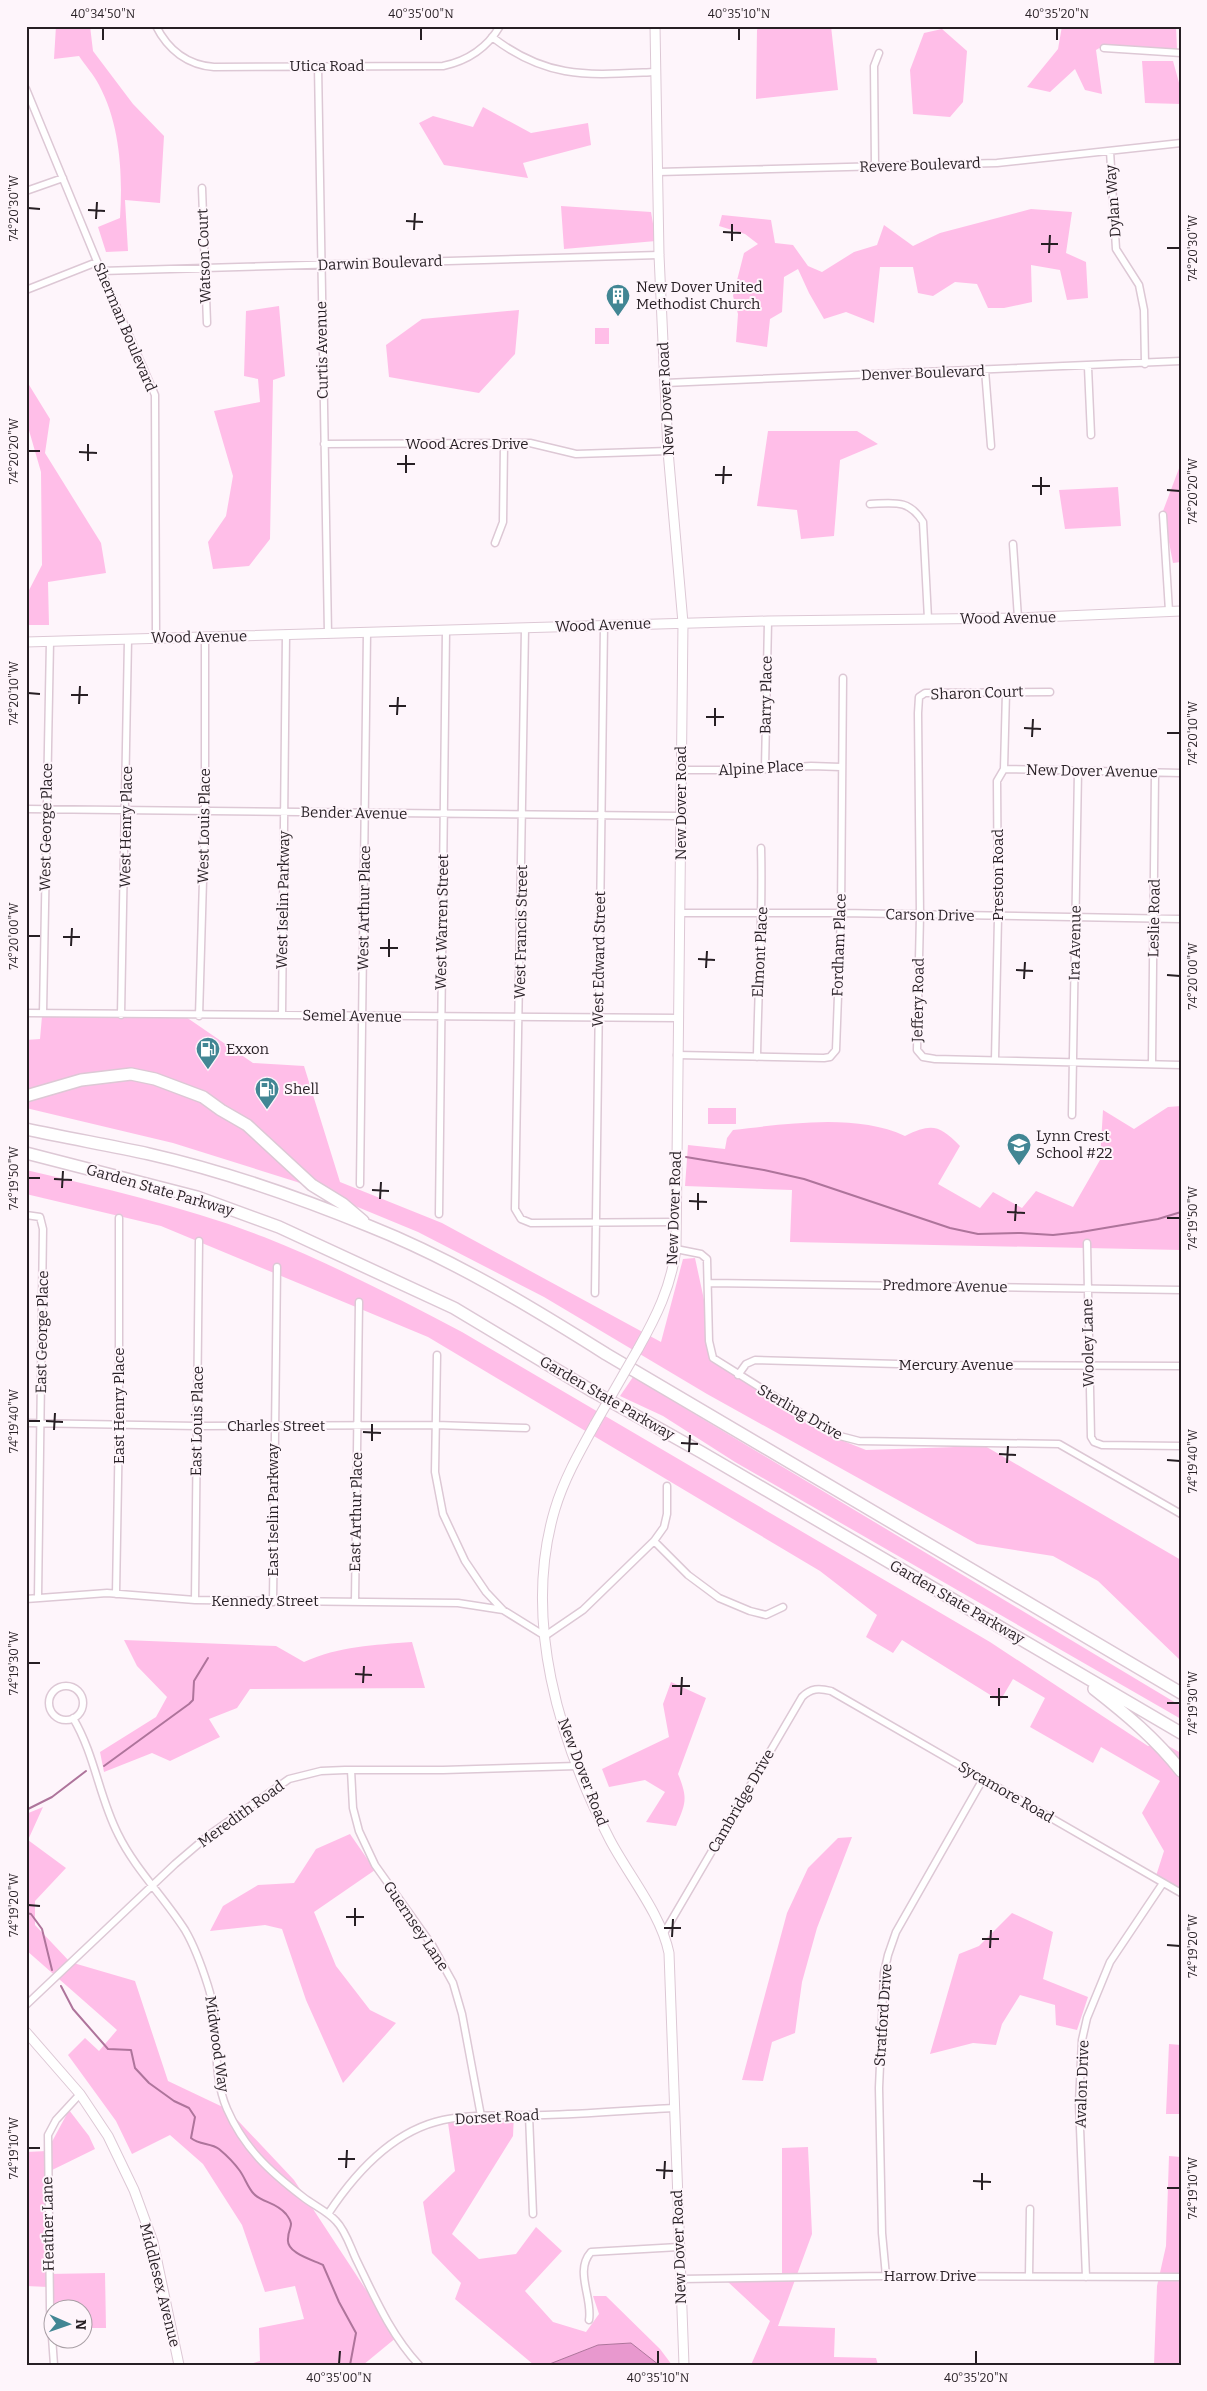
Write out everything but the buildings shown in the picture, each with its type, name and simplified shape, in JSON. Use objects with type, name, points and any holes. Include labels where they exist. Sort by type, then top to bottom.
[{"type":"highway","points":[[26,1096],[81,1080],[131,1074],[156,1078],[203,1098],[247,1125],[312,1185],[343,1204],[370,1226]]},
{"type":"highway","name":"Garden State Parkway","points":[[26,1129],[150,1154],[268,1188],[370,1226],[461,1270],[530,1307],[606,1354],[1181,1693]]},
{"type":"highway","name":"Garden State Parkway","points":[[26,1153],[197,1198],[238,1212],[279,1228],[454,1308],[592,1391],[701,1452],[1181,1733]]},
{"type":"highway","points":[[1059,1662],[1132,1719],[1168,1755],[1181,1771]]},
{"type":"street","name":"Utica Road","points":[[156,26],[161,36],[181,56],[202,66],[443,66],[467,58],[481,49],[500,26]]},
{"type":"street","name":"New Dover Road","points":[[655,26],[659,255],[668,451],[683,623],[676,1250],[671,1280],[665,1296],[565,1482],[551,1528],[543,1587],[545,1636],[551,1676],[577,1766],[609,1839],[664,1934],[669,1953],[684,2365]]},
{"type":"street","points":[[492,37],[520,56],[566,72],[589,75],[656,72]]},
{"type":"street","points":[[1104,48],[1181,54]]},
{"type":"street","points":[[876,166],[874,66],[879,52]]},
{"type":"street","name":"Curtis Avenue","points":[[318,66],[328,634]]},
{"type":"street","name":"Sherman Boulevard","points":[[26,89],[97,262],[155,395],[156,637]]},
{"type":"street","name":"Revere Boulevard","points":[[658,172],[997,163],[1181,143]]},
{"type":"street","name":"Dylan Way","points":[[1110,151],[1116,249],[1138,285],[1144,310],[1145,364]]},
{"type":"street","points":[[26,190],[63,178]]},
{"type":"street","name":"Watson Court","points":[[202,188],[207,323]]},
{"type":"street","name":"Darwin Boulevard","points":[[101,271],[659,255]]},
{"type":"street","points":[[26,290],[97,262]]},
{"type":"street","name":"Denver Boulevard","points":[[665,383],[1181,362]]},
{"type":"street","points":[[1088,367],[1091,435]]},
{"type":"street","points":[[985,370],[991,446]]},
{"type":"street","name":"Wood Acres Drive","points":[[324,444],[536,444],[576,454],[668,451]]},
{"type":"street","points":[[495,543],[503,522],[504,444]]},
{"type":"street","points":[[870,504],[909,506],[917,512],[924,522],[928,619]]},
{"type":"street","points":[[1163,515],[1169,611]]},
{"type":"street","points":[[1013,544],[1018,618]]},
{"type":"street","name":"Wood Avenue","points":[[26,642],[683,623],[1018,618],[1181,611]]},
{"type":"street","name":"Barry Place","points":[[765,769],[768,621]]},
{"type":"street","name":"West Edward Street","points":[[595,1293],[604,625]]},
{"type":"street","name":"West Francis Street","points":[[525,628],[520,1018],[515,1209],[521,1219],[535,1223],[596,1221]]},
{"type":"street","name":"West Warren Street","points":[[439,1214],[446,630]]},
{"type":"street","name":"West Arthur Place","points":[[360,1184],[367,632]]},
{"type":"street","name":"West Iselin Parkway","points":[[282,1015],[286,634]]},
{"type":"street","name":"West Louis Place","points":[[199,1016],[205,812],[205,637]]},
{"type":"street","name":"West Henry Place","points":[[121,1015],[127,810],[128,639]]},
{"type":"street","name":"West George Place","points":[[43,1013],[50,641]]},
{"type":"street","name":"Fordham Place","points":[[677,1055],[824,1058],[830,1057],[836,1050],[841,913],[843,678]]},
{"type":"street","name":"Preston Road","points":[[995,1060],[998,916],[997,781],[1004,769],[1006,692]]},
{"type":"street","name":"Sharon Court","points":[[918,713],[919,697],[925,693],[1050,692]]},
{"type":"street","name":"Jeffery Road","points":[[918,713],[920,915],[917,1050],[922,1057],[928,1059],[1181,1064]]},
{"type":"street","name":"Alpine Place","points":[[681,770],[765,769],[810,766],[841,767]]},
{"type":"street","name":"New Dover Avenue","points":[[1004,769],[1181,773]]},
{"type":"street","name":"Ira Avenue","points":[[1072,1114],[1078,771]]},
{"type":"street","name":"Leslie Road","points":[[1152,1063],[1155,773]]},
{"type":"street","name":"Bender Avenue","points":[[26,809],[522,816],[681,816]]},
{"type":"street","name":"Elmont Place","points":[[757,1057],[762,914],[761,848]]},
{"type":"street","name":"Carson Drive","points":[[680,912],[1076,916],[1181,919]]},
{"type":"street","name":"Semel Avenue","points":[[26,1013],[199,1016],[678,1018]]},
{"type":"street","name":"East George Place","points":[[26,1215],[40,1217],[43,1229],[38,1598]]},
{"type":"street","name":"East Henry Place","points":[[116,1594],[119,1424],[118,1218]]},
{"type":"street","points":[[596,1221],[676,1222]]},
{"type":"street","name":"East Louis Place","points":[[195,1600],[199,1241]]},
{"type":"street","name":"Wooley Lane","points":[[1087,1243],[1090,1432],[1094,1442],[1102,1445],[1181,1446]]},
{"type":"street","name":"Sterling Drive","points":[[676,1250],[702,1254],[707,1260],[711,1352],[719,1364],[836,1435],[849,1440],[1059,1444],[1181,1514]]},
{"type":"street","name":"East Iselin Parkway","points":[[273,1602],[277,1268]]},
{"type":"street","name":"Predmore Avenue","points":[[709,1283],[1087,1287],[1181,1290]]},
{"type":"street","name":"East Arthur Place","points":[[355,1601],[359,1302]]},
{"type":"street","points":[[437,1355],[435,1472],[442,1514],[477,1581],[503,1610],[545,1636],[583,1610],[654,1541],[664,1526],[667,1514],[667,1486]]},
{"type":"street","name":"Mercury Avenue","points":[[738,1375],[746,1364],[755,1360],[934,1366],[1089,1364],[1181,1366]]},
{"type":"street","name":"Charles Street","points":[[26,1423],[197,1426],[436,1425],[526,1428]]},
{"type":"street","points":[[654,1541],[688,1575],[719,1598],[750,1611],[766,1615],[783,1607]]},
{"type":"street","name":"Kennedy Street","points":[[26,1599],[116,1594],[195,1600],[458,1603],[503,1610]]},
{"type":"street","points":[[69,1686],[74,1688],[81,1696],[80,1711],[73,1718],[62,1719],[52,1713],[50,1696],[58,1688],[69,1686]]},
{"type":"street","name":"Cambridge Drive","points":[[664,1934],[802,1697],[808,1691],[817,1688],[832,1691]]},
{"type":"street","name":"Sycamore Road","points":[[832,1691],[1181,1893]]},
{"type":"street","name":"Midwood Way","points":[[73,1718],[91,1754],[107,1810],[118,1834],[132,1860],[185,1931],[202,1967],[215,2015],[221,2090],[239,2133],[252,2153],[270,2171],[337,2222],[379,2307],[403,2348],[419,2365]]},
{"type":"street","name":"Meredith Road","points":[[26,2005],[152,1885],[209,1835],[289,1779],[320,1771],[577,1766]]},
{"type":"street","name":"Guernsey Lane","points":[[351,1770],[353,1808],[359,1831],[375,1866],[432,1945],[453,1983],[462,2014],[481,2116]]},
{"type":"street","name":"Stratford Drive","points":[[886,2276],[882,2233],[879,2088],[884,1973],[896,1932],[983,1779]]},
{"type":"street","name":"Avalon Drive","points":[[1086,2276],[1079,2104],[1082,2040],[1087,2018],[1110,1962],[1163,1883]]},
{"type":"street","name":"Middlesex Avenue","points":[[26,2032],[80,2094],[108,2136],[134,2190],[153,2242],[179,2365]]},
{"type":"street","name":"Heather Lane","points":[[54,2365],[48,2217],[48,2135],[56,2120],[80,2094]]},
{"type":"street","name":"Dorset Road","points":[[328,2214],[358,2172],[397,2140],[441,2121],[481,2116],[674,2108]]},
{"type":"street","points":[[530,2115],[532,2214]]},
{"type":"street","points":[[1029,2276],[1030,2209]]},
{"type":"street","points":[[589,2320],[591,2309],[584,2282],[584,2269],[591,2252],[679,2248]]},
{"type":"street","name":"Harrow Drive","points":[[680,2279],[886,2276],[1181,2277]]},
{"type":"shaded area","points":[[56,26],[90,26],[93,51],[133,104],[164,136],[160,203],[125,200],[128,251],[106,252],[98,227],[120,218],[119,150],[112,116],[99,85],[79,56],[54,59]]},
{"type":"shaded area","points":[[759,26],[831,26],[838,90],[756,99],[757,30]]},
{"type":"shaded area","points":[[1062,26],[1176,26],[1177,50],[1103,46],[1096,50],[1102,94],[1085,90],[1075,69],[1050,92],[1027,87],[1058,49]]},
{"type":"shaded area","points":[[942,29],[967,51],[963,102],[950,117],[913,114],[910,70],[924,33]]},
{"type":"shaded area","points":[[1142,61],[1173,61],[1181,90],[1181,104],[1145,103]]},
{"type":"shaded area","points":[[483,107],[531,133],[588,123],[591,145],[523,163],[528,178],[444,165],[419,123],[433,116],[473,127]]},
{"type":"shaded area","points":[[561,206],[651,212],[656,241],[564,249]]},
{"type":"shaded area","points":[[1031,209],[1072,212],[1066,253],[1086,262],[1088,298],[1067,300],[1060,270],[1031,265],[1032,302],[1004,308],[988,308],[977,284],[955,282],[933,296],[918,293],[913,267],[880,267],[874,323],[846,312],[824,319],[798,269],[784,277],[782,312],[770,319],[767,347],[736,342],[738,314],[733,296],[744,253],[758,244],[745,234],[719,226],[722,215],[771,220],[775,243],[793,245],[808,266],[822,272],[854,252],[877,245],[884,225],[913,246],[940,233]]},
{"type":"shaded area","points":[[279,306],[285,376],[273,380],[270,539],[249,566],[213,569],[208,542],[226,516],[233,476],[214,411],[260,402],[258,379],[244,376],[246,311]]},
{"type":"shaded area","points":[[519,310],[515,354],[479,393],[389,377],[386,345],[422,319]]},
{"type":"shaded area","points":[[595,328],[609,328],[609,344],[595,344]]},
{"type":"shaded area","points":[[26,380],[50,419],[45,453],[101,543],[106,573],[48,582],[49,625],[26,625],[26,596],[42,565],[41,472],[26,420]]},
{"type":"shaded area","points":[[768,431],[857,431],[878,444],[840,460],[834,536],[801,539],[797,510],[757,506]]},
{"type":"shaded area","points":[[1181,463],[1181,562],[1173,563],[1163,511]]},
{"type":"shaded area","points":[[1118,487],[1121,526],[1065,529],[1059,490]]},
{"type":"shaded area","points":[[42,1016],[186,1017],[253,1063],[304,1066],[340,1182],[442,1223],[661,1342],[683,1259],[695,1258],[717,1360],[821,1432],[866,1450],[985,1446],[1181,1560],[1181,1661],[1098,1581],[1053,1556],[977,1544],[707,1394],[544,1297],[418,1232],[297,1182],[173,1143],[26,1108],[26,1040],[40,1039]]},
{"type":"shaded area","points":[[1181,1106],[1181,1250],[790,1242],[792,1190],[685,1186],[688,1145],[725,1149],[727,1138],[733,1130],[798,1123],[843,1122],[886,1129],[905,1136],[922,1129],[935,1128],[940,1130],[960,1146],[938,1184],[980,1208],[993,1192],[1022,1208],[1036,1191],[1073,1207],[1100,1160],[1103,1110],[1134,1129],[1168,1107]]},
{"type":"shaded area","points":[[708,1108],[736,1108],[736,1124],[708,1124]]},
{"type":"shaded area","points":[[26,1170],[146,1199],[235,1226],[314,1258],[389,1294],[462,1332],[990,1642],[1148,1746],[1163,1743],[1181,1753],[1181,1894],[1155,1879],[1164,1851],[1142,1813],[1160,1781],[1101,1747],[1093,1763],[1030,1727],[1045,1698],[1013,1679],[1000,1701],[902,1640],[893,1653],[866,1637],[877,1615],[820,1571],[428,1337],[161,1226],[26,1194]]},
{"type":"shaded area","points":[[633,1377],[1181,1706],[1181,1719],[735,1462],[663,1416],[620,1396]]},
{"type":"shaded area","points":[[124,1640],[276,1646],[304,1662],[344,1649],[412,1642],[425,1688],[250,1689],[237,1708],[209,1719],[220,1737],[170,1761],[152,1753],[104,1772],[100,1752],[156,1717],[167,1697],[137,1666]]},
{"type":"shaded area","points":[[671,1682],[706,1698],[678,1774],[683,1789],[684,1806],[676,1826],[646,1822],[665,1792],[645,1780],[609,1787],[602,1769],[669,1737],[663,1704]]},
{"type":"shaded area","points":[[43,1807],[28,1840],[66,1868],[35,1901],[35,1925],[70,1962],[135,1981],[168,2081],[227,2109],[294,2180],[397,2337],[363,2365],[246,2365],[260,2361],[259,2328],[304,2319],[295,2286],[265,2292],[242,2225],[203,2164],[170,2135],[132,2154],[116,2121],[68,2055],[85,2038],[99,2051],[117,2030],[26,1950],[26,1814]]},
{"type":"shaded area","points":[[350,1834],[375,1870],[314,1912],[336,1966],[370,2010],[396,2023],[343,2083],[306,2000],[282,1929],[265,1925],[210,1931],[223,1906],[258,1885],[294,1883],[316,1849]]},
{"type":"shaded area","points":[[852,1837],[817,1928],[802,1982],[795,2033],[772,2042],[763,2081],[742,2080],[787,1913],[808,1868],[838,1838]]},
{"type":"shaded area","points":[[1012,1913],[1053,1932],[1043,1979],[1088,1997],[1077,2030],[1056,2025],[1055,2005],[1020,1995],[1002,2024],[996,2045],[973,2043],[930,2054],[959,1954],[979,1946]]},
{"type":"shaded area","points":[[1169,2044],[1181,2045],[1181,2114],[1166,2114]]},
{"type":"shaded area","points":[[69,2110],[89,2136],[95,2149],[46,2173],[48,2274],[105,2273],[106,2328],[92,2328],[92,2298],[48,2298],[48,2287],[26,2286],[26,2152],[47,2151]]},
{"type":"shaded area","points":[[514,2113],[513,2136],[452,2234],[479,2259],[516,2254],[536,2227],[562,2251],[525,2291],[553,2322],[586,2332],[599,2314],[593,2296],[606,2296],[660,2349],[672,2365],[659,2365],[631,2343],[598,2345],[547,2365],[534,2365],[455,2299],[461,2283],[432,2253],[423,2202],[455,2171],[447,2116]]},
{"type":"shaded area","points":[[808,2147],[812,2234],[778,2326],[835,2328],[834,2357],[876,2358],[878,2365],[751,2365],[770,2321],[728,2282],[782,2278],[782,2148]]},
{"type":"shaded area","points":[[1169,2156],[1181,2157],[1181,2365],[1154,2365],[1157,2286],[1166,2246]]},
{"type":"shaded area","points":[[631,2343],[659,2365],[547,2365],[598,2345]]},
{"type":"waterway","points":[[686,1157],[764,1170],[804,1179],[950,1228],[978,1234],[1021,1233],[1053,1235],[1081,1232],[1158,1219],[1181,1212]]},
{"type":"waterway","points":[[104,1766],[193,1700],[194,1681],[208,1658]]},
{"type":"waterway","points":[[26,1810],[52,1797],[86,1771]]},
{"type":"waterway","points":[[26,1913],[31,1914],[42,1929],[52,1970]]},
{"type":"waterway","points":[[61,1986],[73,2009],[108,2049],[131,2050],[135,2068],[149,2083],[174,2101],[189,2108],[195,2117],[191,2138],[219,2149],[238,2168],[254,2194],[278,2207],[286,2214],[291,2222],[288,2235],[291,2248],[323,2265],[339,2302],[356,2333],[350,2365]]},
{"type":"place","name":"New Dover United Methodist Church","points":[[618,317]]},
{"type":"place","name":"Exxon","points":[[208,1070]]},
{"type":"place","name":"Shell","points":[[267,1110]]},
{"type":"place","name":"Lynn Crest School #22","points":[[1019,1166]]}]
